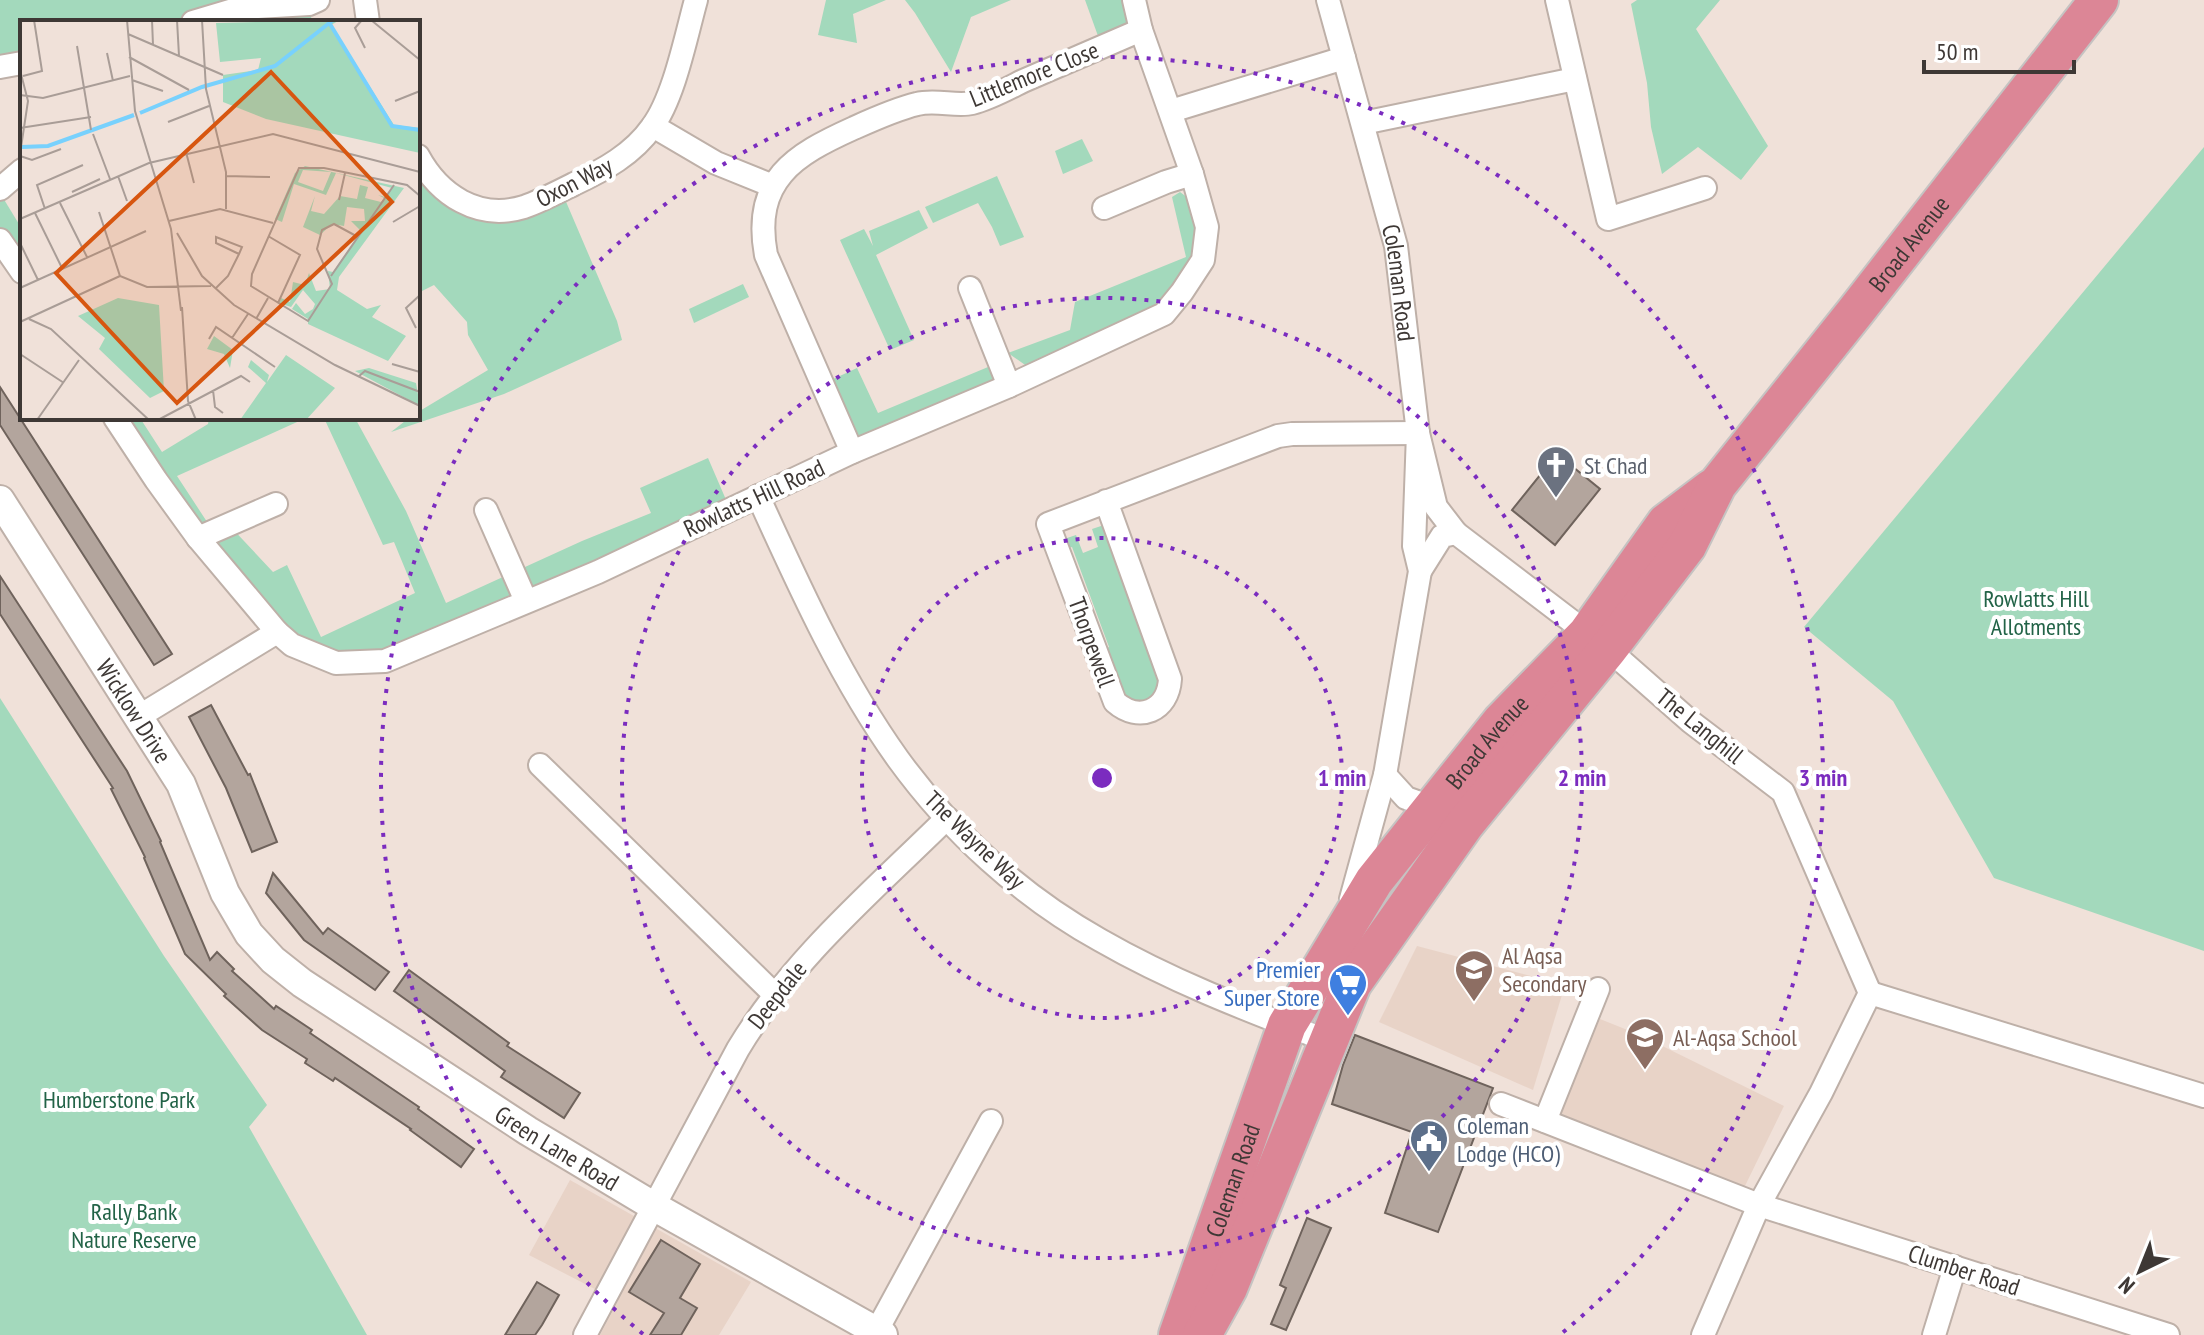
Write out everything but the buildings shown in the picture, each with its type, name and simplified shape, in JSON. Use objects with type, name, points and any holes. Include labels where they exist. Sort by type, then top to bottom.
[{"type":"highway","name":"Broad Avenue","points":[[1328,1041],[1352,984],[1501,722],[1597,641],[1666,523],[1717,485],[2099,0]]},
{"type":"highway","name":"Broad Avenue","points":[[1287,1025],[1374,881],[1449,816]]},
{"type":"highway","name":"Coleman Road","points":[[1178,1335],[1287,1025]]},
{"type":"highway","name":"Coleman Road","points":[[1202,1335],[1228,1288],[1328,1041]]},
{"type":"street","points":[[365,0],[368,20]]},
{"type":"street","name":"Oxon Way","points":[[420,159],[433,180],[452,196],[488,210],[516,209],[535,203],[600,171],[630,152],[653,126],[667,98],[696,0]]},
{"type":"street","name":"Rowlatts Hill Road","points":[[116,420],[198,538],[277,632],[292,645],[336,663],[385,661],[598,572],[852,452],[1009,386],[1164,314],[1203,260],[1207,227],[1171,111],[1141,30],[1134,0]]},
{"type":"street","name":"Coleman Road","points":[[1328,0],[1396,246],[1418,433],[1414,546],[1420,571]]},
{"type":"street","points":[[1557,0],[1608,219],[1705,188]]},
{"type":"street","points":[[200,20],[240,8],[313,9]]},
{"type":"street","name":"Littlemore Close","points":[[773,186],[806,152],[877,118],[917,104],[939,101],[970,104],[1141,30]]},
{"type":"street","points":[[1171,111],[1344,58]]},
{"type":"street","points":[[0,67],[20,63]]},
{"type":"street","points":[[1363,123],[1575,79]]},
{"type":"street","points":[[653,126],[716,163],[773,186],[764,213],[764,241],[771,268],[852,452]]},
{"type":"street","points":[[0,189],[20,172]]},
{"type":"street","points":[[1104,208],[1192,174]]},
{"type":"street","points":[[0,240],[20,269]]},
{"type":"street","points":[[970,288],[1009,386]]},
{"type":"street","name":"Thorpewell","points":[[1106,501],[1170,679],[1166,696],[1154,709],[1145,712],[1128,711],[1115,702],[1048,524],[1106,501],[1278,436],[1418,433]]},
{"type":"street","name":"The Langhill","points":[[1418,433],[1436,507],[1456,533],[1597,641],[1691,722],[1783,792],[1870,993]]},
{"type":"street","name":"The Wayne Way","points":[[758,496],[820,627],[856,693],[898,758],[947,818],[1005,874],[1098,939],[1181,982],[1328,1041]]},
{"type":"street","name":"Wicklow Drive","points":[[0,500],[181,784],[225,893],[249,934]]},
{"type":"street","points":[[198,538],[276,504]]},
{"type":"street","points":[[486,510],[526,601]]},
{"type":"street","name":"Coleman Road","points":[[1341,934],[1385,775],[1420,571],[1442,536],[1456,533]]},
{"type":"street","points":[[138,717],[277,632]]},
{"type":"street","points":[[540,765],[774,994]]},
{"type":"street","points":[[1385,775],[1406,798],[1449,816]]},
{"type":"street","name":"Deepdale","points":[[585,1335],[738,1049],[774,994],[947,818]]},
{"type":"street","name":"Green Lane Road","points":[[249,934],[273,960],[302,983],[528,1131],[655,1207],[879,1333]]},
{"type":"street","points":[[1545,1121],[1598,989]]},
{"type":"street","points":[[1703,1335],[1759,1205],[1821,1093],[1870,993],[2204,1096]]},
{"type":"street","points":[[1501,1104],[1759,1205]]},
{"type":"street","points":[[879,1333],[991,1121]]},
{"type":"street","name":"Clumber Road","points":[[1759,1205],[2156,1333]]},
{"type":"street","points":[[1934,1335],[1955,1267]]},
{"type":"shaded area","name":"Al Aqsa Secondary","points":[[1417,946],[1565,985],[1533,1090],[1379,1022]]},
{"type":"shaded area","name":"Al-Aqsa School","points":[[1600,1019],[1640,1035],[1784,1106],[1743,1190],[1559,1113]]},
{"type":"shaded area","points":[[570,1180],[751,1282],[719,1335],[600,1335],[618,1301],[529,1255]]},
{"type":"green space","points":[[0,0],[318,0],[309,5],[312,20],[20,20],[20,76],[15,66],[0,67]]},
{"type":"green space","points":[[826,0],[886,0],[853,14],[857,43],[818,35]]},
{"type":"green space","points":[[905,0],[1011,0],[971,17],[951,72]]},
{"type":"green space","points":[[1085,0],[1133,0],[1141,27],[1102,47]]},
{"type":"green space","points":[[1637,0],[1720,0],[1696,29],[1768,146],[1741,180],[1698,147],[1662,174],[1631,4]]},
{"type":"green space","points":[[1082,139],[1093,161],[1063,174],[1055,151]]},
{"type":"green space","name":"Rowlatts Hill Allotments","points":[[2204,147],[2204,951],[1994,878],[1893,701],[1804,627]]},
{"type":"green space","points":[[420,164],[474,207],[561,190],[617,321],[622,340],[504,394],[391,432],[406,420],[420,420],[420,411],[488,370],[468,335],[467,322],[434,285],[420,292]]},
{"type":"green space","points":[[997,176],[1024,237],[1000,246],[978,203],[933,223],[925,207]]},
{"type":"green space","points":[[1180,192],[1188,198],[1197,230],[1192,259],[1156,309],[1028,367],[1008,353],[1070,330],[1075,302],[1186,257],[1172,197]]},
{"type":"green space","points":[[0,193],[20,226],[20,269],[0,240]]},
{"type":"green space","points":[[919,210],[928,228],[876,255],[914,340],[890,350],[840,240],[864,229],[873,246],[869,231]]},
{"type":"green space","points":[[743,284],[749,297],[694,323],[689,309]]},
{"type":"green space","points":[[1000,362],[1009,386],[852,452],[829,381],[857,368],[878,413]]},
{"type":"green space","points":[[117,420],[141,420],[162,452],[208,424],[209,420],[302,420],[177,476],[213,531],[228,524],[273,572],[287,565],[321,637],[415,593],[394,542],[383,545],[325,420],[356,420],[406,511],[446,603],[651,513],[640,488],[708,458],[730,509],[385,661],[292,645]]},
{"type":"green space","points":[[1104,525],[1163,681],[1161,688],[1146,704],[1125,702],[1102,651],[1109,647],[1072,547],[1065,549],[1061,540],[1076,535],[1083,553],[1098,547],[1092,529]]},
{"type":"green space","name":"Humberstone Park","points":[[0,698],[164,956],[267,1105],[249,1127],[367,1335],[0,1335]]},
{"type":"place","name":"St Chad","points":[[1556,499]]},
{"type":"place","name":"Al Aqsa Secondary","points":[[1474,1003]]},
{"type":"place","name":"Premier Super Store","points":[[1348,1017]]},
{"type":"place","name":"Al-Aqsa School","points":[[1645,1071]]},
{"type":"place","name":"Coleman Lodge (HCO)","points":[[1429,1173]]},
{"type":"park label","name":"Rally Bank Nature Reserve","points":[[134,1225]]}]
